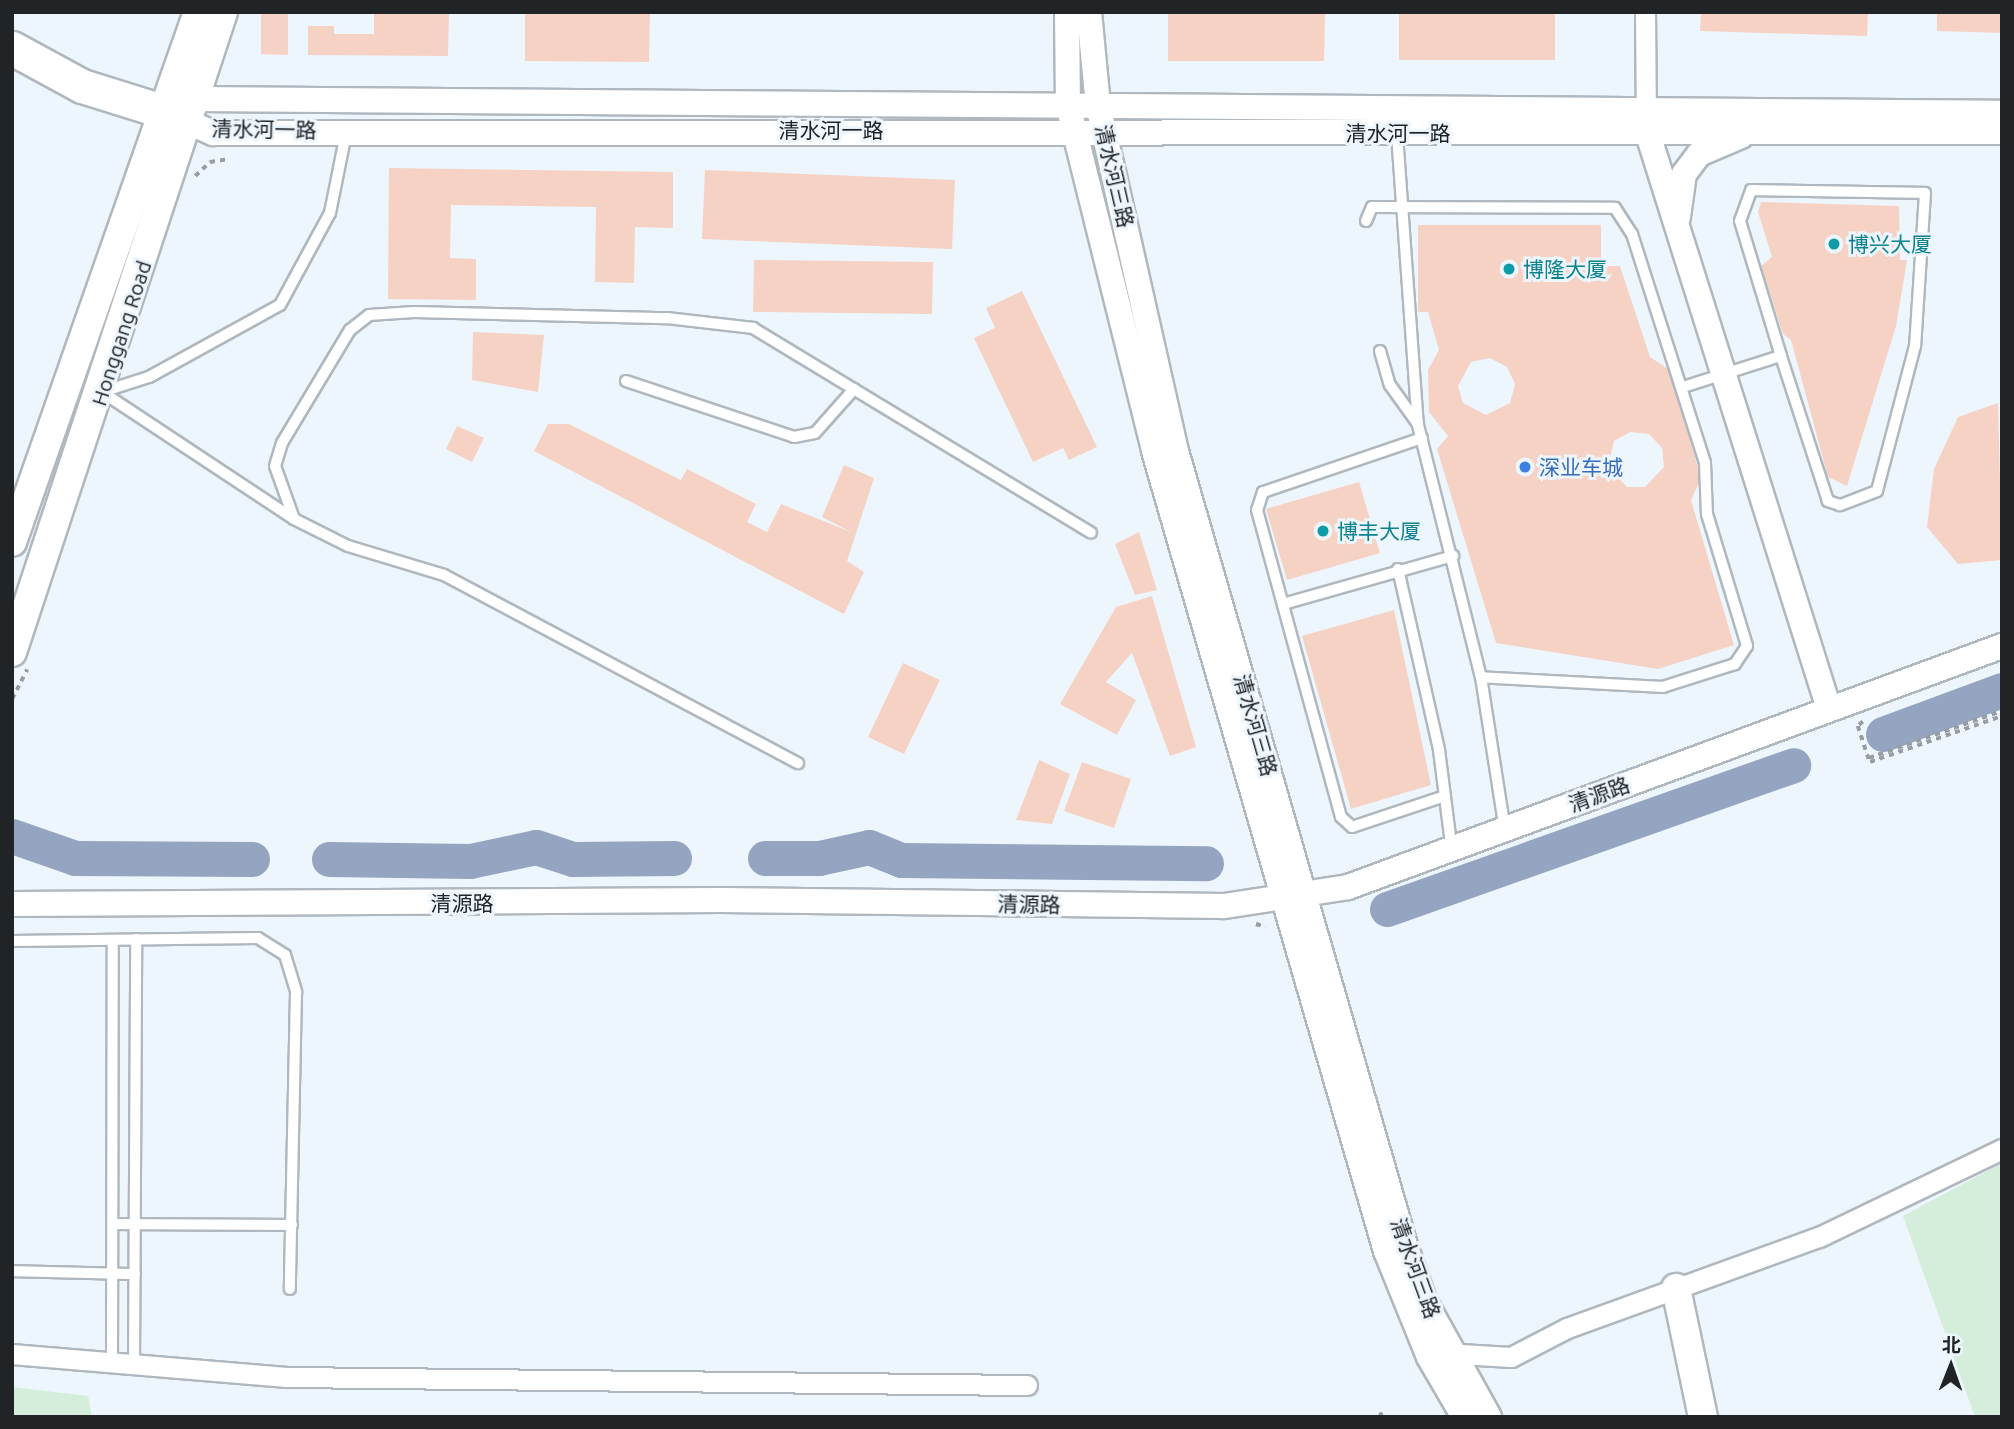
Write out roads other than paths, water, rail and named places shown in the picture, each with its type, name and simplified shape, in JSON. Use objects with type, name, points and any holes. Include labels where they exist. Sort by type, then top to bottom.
[{"type":"highway","points":[[12,48],[82,86],[182,111]]},
{"type":"main road","name":"Honggang Road","points":[[12,652],[102,392],[182,111],[198,12]]},
{"type":"main road","name":"Honggang Road","points":[[12,541],[223,12]]},
{"type":"main road","points":[[1676,1288],[1703,1417]]},
{"type":"street","name":"清水河三路","points":[[1067,12],[1068,105],[1154,451],[1291,890]]},
{"type":"street","name":"清水河三路","points":[[1089,12],[1098,105],[1176,451],[1386,1251],[1439,1354],[1489,1417]]},
{"type":"street","points":[[1645,12],[1647,131],[1827,704]]},
{"type":"street","name":"清水河一路","points":[[182,111],[1098,105],[1645,106],[2002,113]]},
{"type":"street","name":"清水河一路","points":[[182,111],[213,133],[347,130],[2002,132]]},
{"type":"street","points":[[1679,232],[1684,174],[1699,154],[1761,130]]},
{"type":"street","name":"清源路","points":[[12,892],[1224,894],[1348,887],[2002,635]]},
{"type":"street","name":"清源路","points":[[12,904],[721,900],[1224,906],[1345,874],[1827,704],[2002,646]]},
{"type":"street","points":[[1439,1354],[1511,1357],[1567,1328],[1819,1237],[2002,1149]]},
{"type":"street","points":[[12,1354],[134,1368],[286,1377],[1027,1385]]},
{"type":"street","name":"清水河三路","points":[[1439,1354],[1443,1384],[1464,1417]]},
{"type":"street","points":[[1443,1384],[1457,1417]]},
{"type":"lane","points":[[102,392],[149,377],[280,305],[330,214],[347,130]]},
{"type":"lane","points":[[1397,133],[1399,207],[1418,425],[1453,556],[1481,677],[1503,818]]},
{"type":"lane","points":[[1751,190],[1925,193],[1915,346],[1877,491],[1840,505],[1828,501],[1781,356],[1740,221],[1751,190]]},
{"type":"lane","points":[[1366,221],[1372,207],[1615,208],[1632,234],[1683,387],[1705,463],[1707,514],[1747,646],[1735,664],[1663,687],[1481,677]]},
{"type":"lane","points":[[294,519],[275,466],[282,443],[350,330],[369,315],[667,318],[753,328],[1091,533]]},
{"type":"lane","points":[[1380,351],[1390,385],[1418,425]]},
{"type":"lane","points":[[1683,387],[1781,356]]},
{"type":"lane","points":[[626,381],[794,437],[815,433],[854,389]]},
{"type":"lane","points":[[102,392],[294,519],[348,546],[444,575],[798,763]]},
{"type":"lane","points":[[1422,438],[1263,492],[1257,510],[1341,817],[1352,827],[1445,796]]},
{"type":"lane","points":[[1283,604],[1398,569],[1453,556]]},
{"type":"lane","points":[[1398,569],[1445,796],[1450,836]]},
{"type":"lane","points":[[12,941],[258,938],[285,955],[296,992],[290,1289]]},
{"type":"lane","points":[[134,1368],[136,939]]},
{"type":"lane","points":[[112,1366],[113,940]]},
{"type":"lane","points":[[113,1224],[292,1225]]},
{"type":"lane","points":[[12,1271],[135,1273]]},
{"type":"waterway","points":[[1883,734],[2002,690]]},
{"type":"waterway","points":[[1387,909],[1793,765]]},
{"type":"waterway","points":[[12,836],[75,858],[252,859]]},
{"type":"waterway","points":[[329,859],[470,861],[536,847],[573,859],[674,858]]},
{"type":"waterway","points":[[765,858],[819,858],[869,847],[901,860],[1206,863]]},
{"type":"place","name":"博兴大厦","points":[[1834,244]]},
{"type":"place","name":"博隆大厦","points":[[1509,269]]},
{"type":"place","name":"深业车城","points":[[1525,467]]},
{"type":"place","name":"博丰大厦","points":[[1323,531]]}]
